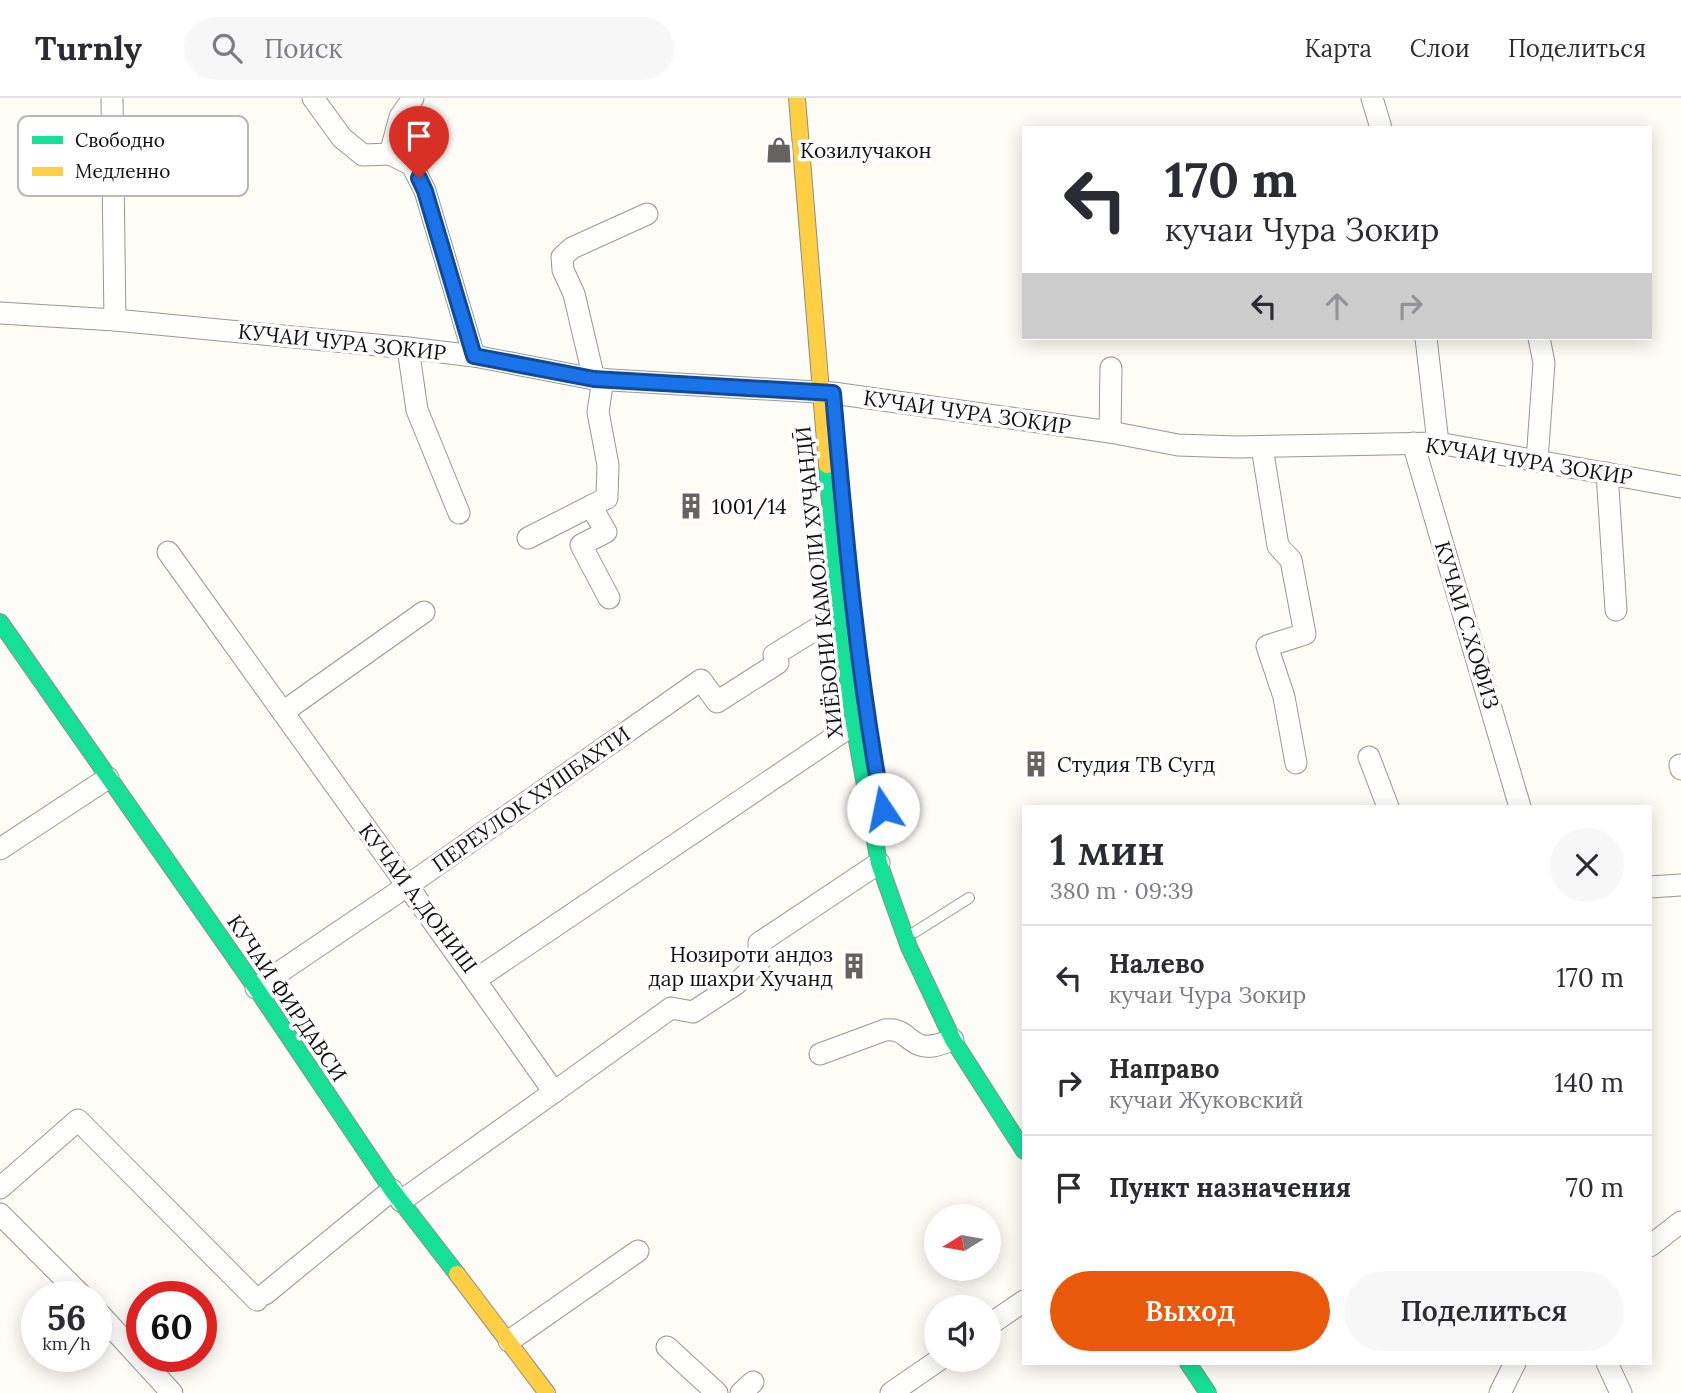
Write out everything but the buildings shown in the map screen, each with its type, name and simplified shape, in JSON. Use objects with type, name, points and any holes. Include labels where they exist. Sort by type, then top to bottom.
[{"type":"main road","name":"ХИЁБОНИ КАМОЛИ ХУҶАНДӢ","points":[[797,98],[851,608],[865,716],[891,855],[915,932],[967,1035],[1022,1120]]},
{"type":"main road","name":"ХИЁБОНИ КАМОЛИ ХУҶАНДӢ","points":[[809,98],[839,615],[854,724],[879,863],[909,947],[953,1040],[1022,1148]]},
{"type":"main road","name":"КУЧАИ ФИРДАВСИ","points":[[0,622],[256,988],[396,1195],[547,1393]]},
{"type":"main road","points":[[1189,1365],[1209,1393]]},
{"type":"street","points":[[313,98],[342,138],[363,155],[390,154],[412,165],[425,191],[474,356]]},
{"type":"street","points":[[390,154],[400,117],[413,98]]},
{"type":"street","points":[[1378,99],[1381,126]]},
{"type":"street","points":[[113,196],[115,320]]},
{"type":"street","points":[[528,538],[607,498],[608,465],[598,412],[598,379],[574,294],[563,270],[562,257],[572,248],[647,214]]},
{"type":"street","name":"КУЧАИ ЧУРА ЗОКИР","points":[[0,313],[115,320],[408,348],[474,356],[598,379],[827,393],[1110,432],[1178,445],[1262,447],[1438,443],[1681,487]]},
{"type":"street","points":[[1426,340],[1438,443]]},
{"type":"street","points":[[1537,461],[1544,363],[1539,340]]},
{"type":"street","points":[[408,348],[417,410],[459,513]]},
{"type":"street","points":[[1110,432],[1111,368]]},
{"type":"street","name":"КУЧАИ С.ХОФИЗ","points":[[1413,443],[1519,805]]},
{"type":"street","points":[[1262,447],[1278,546],[1291,560],[1305,634],[1266,646],[1284,697],[1296,763]]},
{"type":"street","points":[[1606,473],[1616,610]]},
{"type":"street","points":[[591,506],[606,532],[582,545],[609,598]]},
{"type":"street","name":"КУЧАИ А.ДОНИШ","points":[[168,552],[475,980],[854,724]]},
{"type":"street","points":[[283,712],[424,612]]},
{"type":"street","name":"ПЕРЕУЛОК ХУШБАХТИ","points":[[256,988],[701,680],[717,702],[778,663],[774,655],[839,615]]},
{"type":"street","points":[[1369,757],[1387,805]]},
{"type":"street","points":[[0,849],[108,778]]},
{"type":"street","points":[[0,1188],[79,1120],[261,1297],[396,1195],[554,1092],[671,1008],[693,1012],[736,984],[759,962],[759,943],[879,863]]},
{"type":"street","points":[[1652,887],[1681,885]]},
{"type":"street","points":[[475,980],[554,1092]]},
{"type":"street","points":[[820,1054],[885,1030],[896,1029],[921,1046],[935,1046],[953,1040]]},
{"type":"street","points":[[0,1214],[67,1281]]},
{"type":"street","points":[[1652,1244],[1681,1222]]},
{"type":"street","points":[[509,1341],[638,1251]]},
{"type":"street","points":[[1001,1317],[1022,1302]]},
{"type":"street","points":[[112,1330],[160,1389]]},
{"type":"street","points":[[667,1347],[717,1393]]},
{"type":"street","points":[[1500,1393],[1514,1365]]},
{"type":"street","points":[[1608,1365],[1622,1393]]},
{"type":"street","points":[[891,1393],[924,1370]]},
{"type":"lane","points":[[915,932],[969,898]]},
{"type":"traffic: fast","points":[[827,465],[839,615],[854,724],[879,863],[909,947],[953,1040],[1022,1148]]},
{"type":"traffic: fast","points":[[0,622],[256,988],[392,1190],[457,1274]]},
{"type":"traffic: fast","points":[[1189,1365],[1208,1393]]},
{"type":"traffic: slow","points":[[797,98],[827,465]]},
{"type":"traffic: slow","points":[[457,1274],[547,1393]]},
{"type":"place","name":"Козилучакон","points":[[779,150]]},
{"type":"place","name":"1001/14","points":[[691,506]]},
{"type":"place","name":"Студия ТВ Сугд","points":[[1036,764]]},
{"type":"place","name":"Нозироти андоз дар шахри Хучанд","points":[[854,966]]},
{"type":"route","points":[[419,178],[474,356],[594,379],[833,393],[851,608],[865,716],[883,809]]}]
